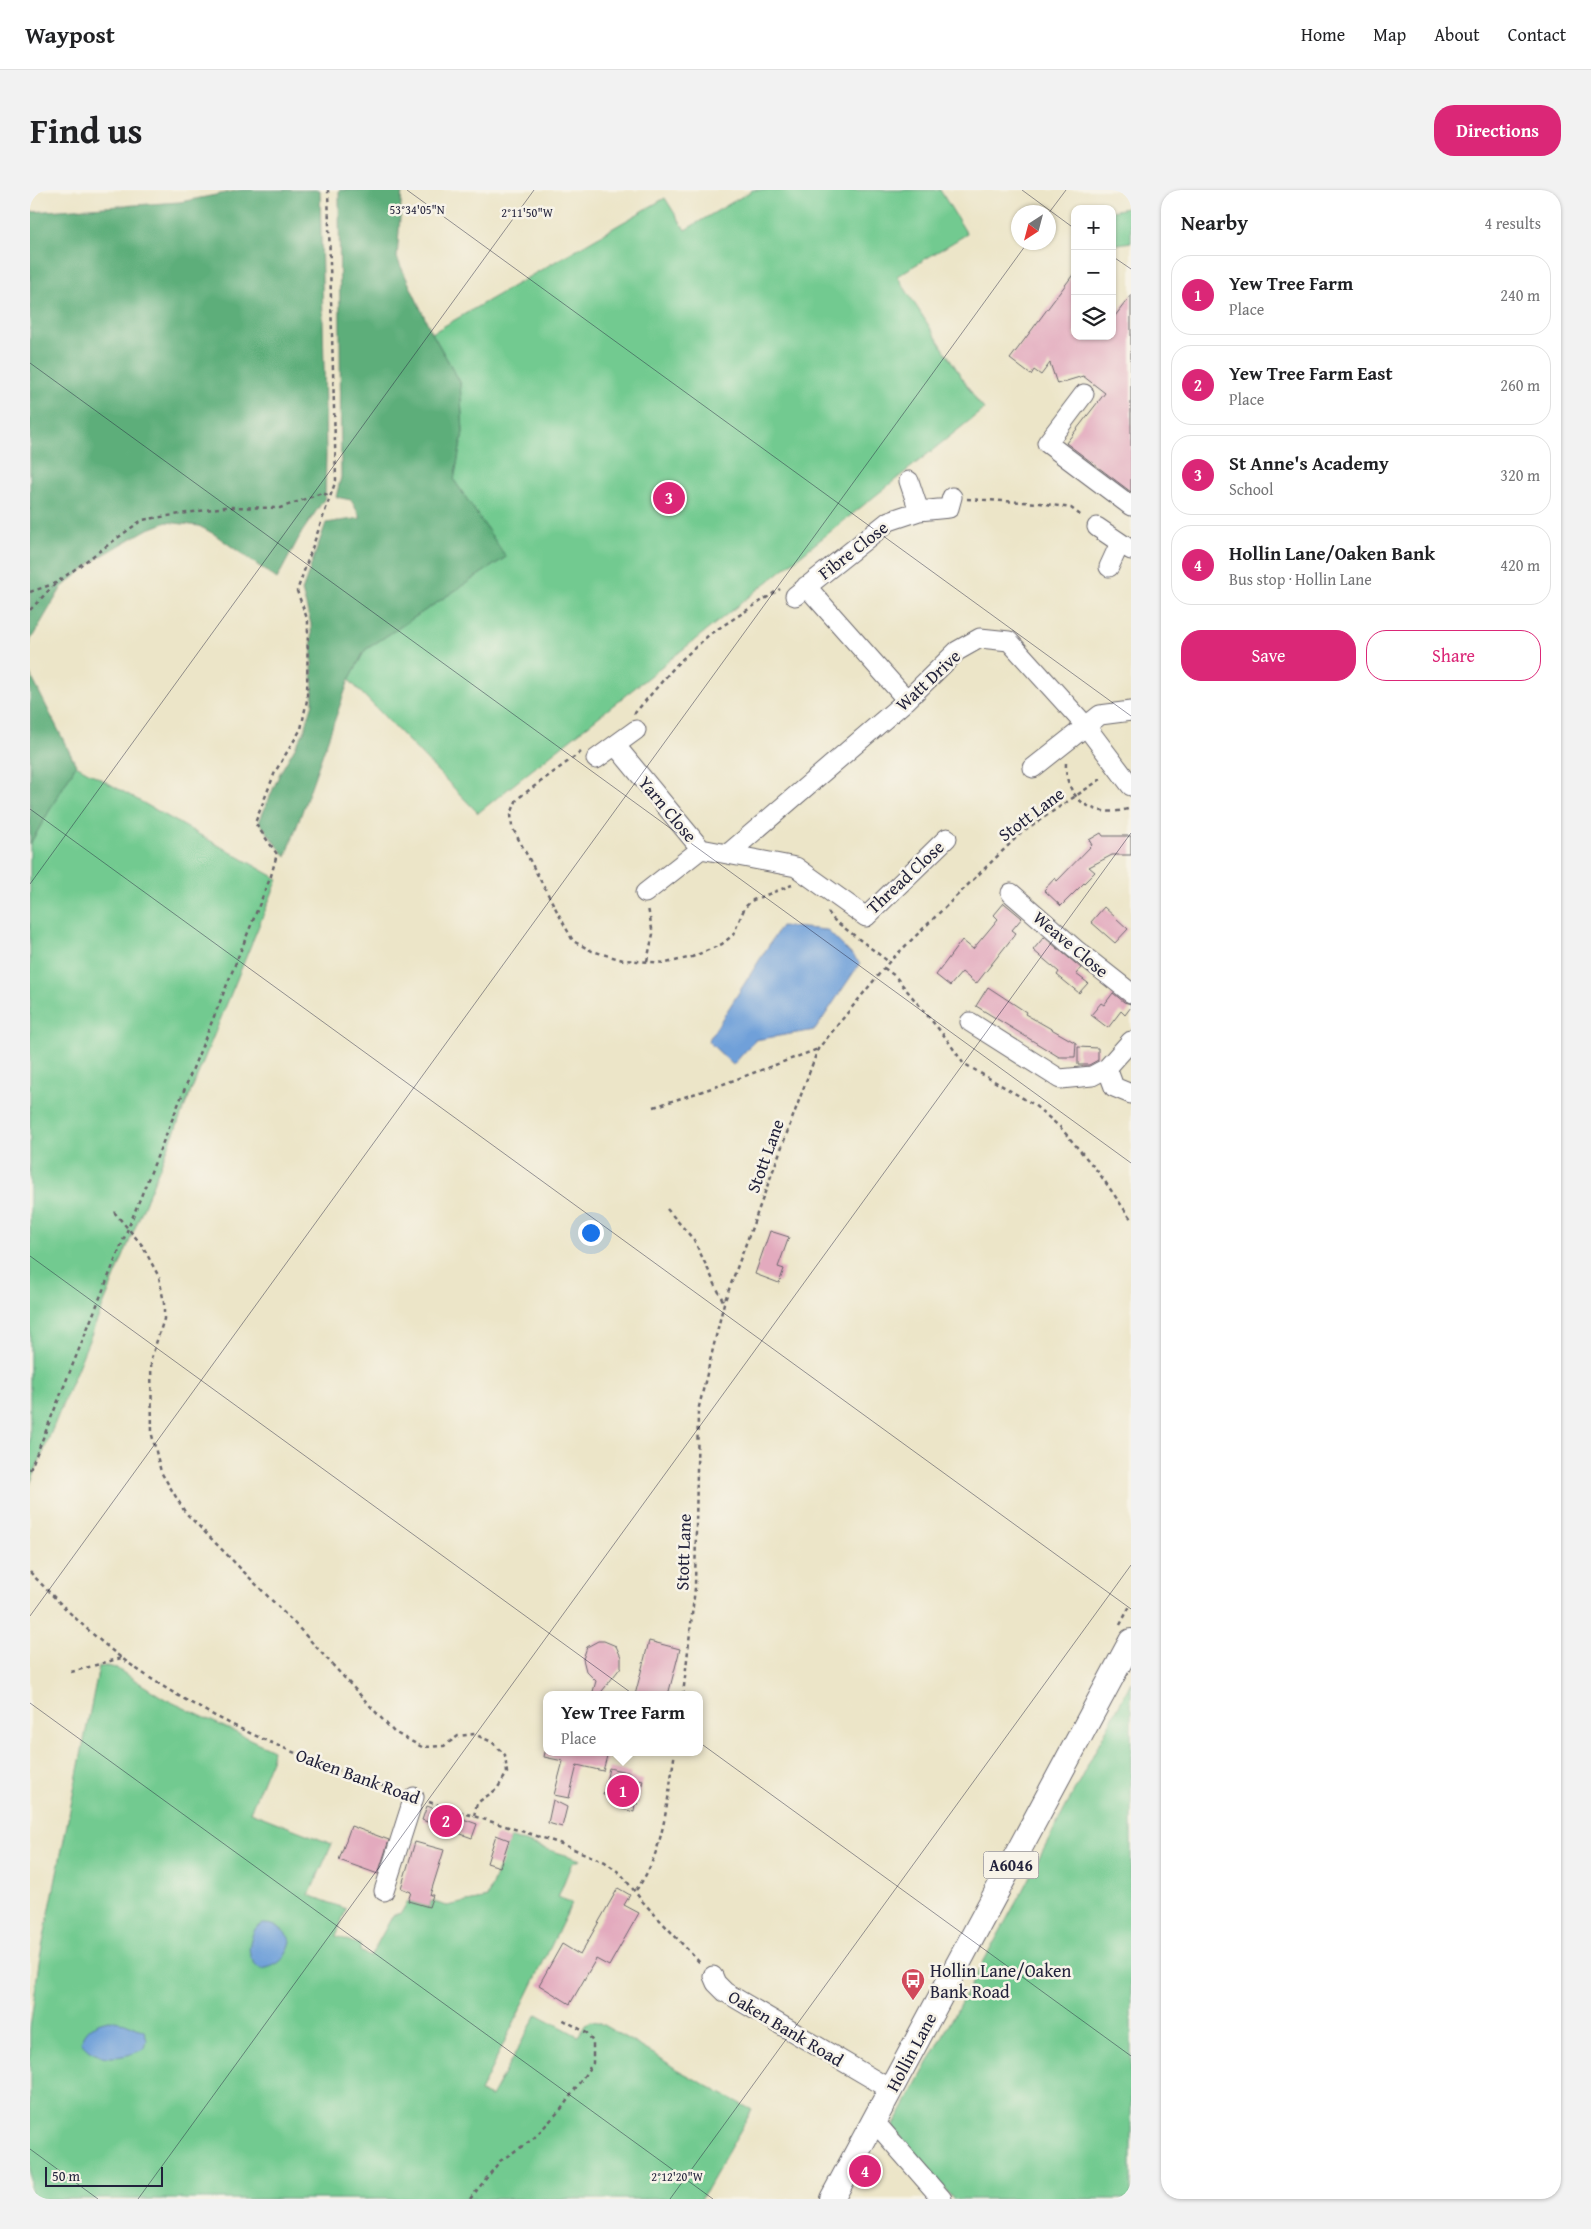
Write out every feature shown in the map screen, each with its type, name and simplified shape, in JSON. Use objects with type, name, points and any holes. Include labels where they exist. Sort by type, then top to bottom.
[{"type":"main road","name":"Hollin Lane","points":[[832,2199],[1131,1641]]},
{"type":"street","points":[[1084,394],[1047,443],[1131,506]]},
{"type":"street","points":[[909,481],[919,511]]},
{"type":"street","name":"Fibre Close","points":[[907,700],[801,591],[889,520],[919,511],[950,508],[952,497]]},
{"type":"street","points":[[1097,527],[1126,547],[1109,567]]},
{"type":"street","name":"Watt Drive","points":[[729,853],[907,700],[957,651],[980,638],[1008,641],[1052,686],[1085,725],[1131,786]]},
{"type":"street","points":[[1033,768],[1100,715],[1131,711]]},
{"type":"street","points":[[596,759],[636,730]]},
{"type":"street","name":"Yarn Close","points":[[616,746],[701,849],[729,853]]},
{"type":"street","name":"Thread Close","points":[[729,853],[796,866],[866,917],[947,838]]},
{"type":"street","points":[[645,893],[701,849]]},
{"type":"street","name":"Weave Close","points":[[1011,893],[1075,949],[1131,993]]},
{"type":"street","points":[[970,1022],[1001,1052],[1060,1079],[1092,1076],[1107,1068],[1131,1041]]},
{"type":"street","points":[[1107,1068],[1114,1087],[1131,1094]]},
{"type":"street","points":[[384,1890],[414,1797]]},
{"type":"street","name":"Oaken Bank Road","points":[[713,1976],[724,1992],[890,2089]]},
{"type":"street","points":[[874,2121],[942,2199]]},
{"type":"path","points":[[30,1470],[271,876],[277,854],[255,823],[275,772],[301,730],[307,700],[308,621],[296,591],[336,480],[328,190]]},
{"type":"path","points":[[30,610],[56,583],[142,520],[226,507],[280,508],[322,493],[330,496]]},
{"type":"path","points":[[952,497],[1040,503],[1071,508],[1097,527]]},
{"type":"path","points":[[30,592],[56,583]]},
{"type":"path","points":[[636,730],[633,715],[678,663],[710,634],[779,589],[801,591]]},
{"type":"path","points":[[1067,760],[1067,776],[1076,796],[1094,810],[1106,813],[1119,812],[1131,808]]},
{"type":"path","name":"Stott Lane","points":[[682,1691],[695,1588],[698,1411],[724,1303],[818,1049],[884,968],[1022,832],[1118,768]]},
{"type":"path","points":[[645,893],[653,934],[647,960]]},
{"type":"path","points":[[884,968],[895,976],[946,1038],[963,1063],[1033,1104],[1060,1127],[1099,1173],[1131,1219]]},
{"type":"path","points":[[654,1107],[718,1086],[818,1049]]},
{"type":"path","points":[[667,1210],[694,1240],[724,1303]]},
{"type":"path","points":[[114,1212],[142,1246],[159,1277],[164,1303],[164,1320],[152,1359],[152,1435],[161,1472],[185,1512],[298,1627],[394,1732],[422,1747],[444,1746],[458,1736],[474,1734],[492,1742],[505,1755],[506,1773],[497,1789],[477,1803],[474,1816]]},
{"type":"path","name":"Oaken Bank Road","points":[[30,1572],[72,1614],[121,1658],[178,1696],[248,1732],[329,1768],[583,1852],[610,1866],[636,1890],[643,1902],[713,1976]]},
{"type":"path","points":[[71,1672],[121,1658]]},
{"type":"path","points":[[636,1890],[647,1876],[659,1842],[674,1756]]},
{"type":"path","points":[[470,2199],[500,2160],[533,2139],[562,2108],[593,2063],[593,2042],[587,2033],[560,2018]]},
{"type":"green space","points":[[241,190],[320,190],[326,454],[325,498],[302,532],[277,579],[214,534],[199,526],[167,522],[146,530],[98,558],[62,587],[30,641],[30,212],[180,202]]},
{"type":"green space","points":[[339,190],[402,190],[397,258],[432,333],[460,382],[463,432],[454,480],[506,557],[365,650],[349,680],[286,857],[259,822],[280,773],[304,732],[313,703],[311,624],[302,591],[326,523],[361,518],[351,500],[336,497],[341,477]]},
{"type":"green space","points":[[753,190],[940,190],[967,234],[897,276],[984,409],[478,813],[349,680],[365,650],[506,557],[454,480],[463,432],[460,382],[432,333],[665,198],[685,230]]},
{"type":"green space","points":[[1131,207],[1131,242],[1116,244],[1116,210]]},
{"type":"green space","points":[[30,674],[76,765],[30,844]]},
{"type":"green space","points":[[76,765],[278,879],[30,1484],[30,844]]},
{"type":"green space","points":[[99,1667],[116,1668],[165,1699],[273,1750],[271,1761],[250,1812],[332,1844],[309,1895],[346,1909],[336,1936],[360,1945],[360,1951],[370,1957],[393,1915],[401,1913],[408,1901],[429,1907],[431,1901],[447,1906],[487,1898],[509,1840],[512,1838],[581,1860],[571,1865],[558,1897],[572,1903],[480,2092],[491,2097],[537,2014],[578,2036],[586,2024],[591,2021],[598,2022],[659,2057],[676,2069],[752,2110],[701,2199],[30,2199],[30,2029],[39,1962]]},
{"type":"green space","points":[[1131,1682],[1131,2199],[953,2199],[893,2127],[1020,1895]]},
{"type":"water","points":[[781,926],[827,930],[860,963],[815,1030],[755,1040],[733,1065],[708,1041]]},
{"type":"water","points":[[263,1924],[280,1928],[291,1941],[287,1953],[281,1961],[273,1966],[261,1969],[252,1960],[249,1950],[255,1929]]},
{"type":"water","points":[[109,2020],[125,2023],[144,2031],[147,2040],[145,2048],[129,2055],[111,2057],[102,2056],[87,2049],[81,2042],[88,2030],[99,2023]]},
{"type":"building","points":[[1071,277],[1071,340],[1116,340],[1116,315],[1131,295],[1131,492],[1066,443],[1105,393],[1083,376],[1057,384],[1050,363],[1041,375],[1034,370],[1031,375],[1010,359]]},
{"type":"building","points":[[1101,833],[1103,836],[1131,836],[1131,855],[1112,855],[1089,867],[1095,872],[1061,906],[1044,890],[1055,878],[1057,881],[1092,845],[1089,840]]},
{"type":"building","points":[[1004,903],[1022,918],[1012,930],[1016,933],[976,984],[962,972],[950,986],[936,975],[962,940],[973,949],[998,919],[994,915]]},
{"type":"building","points":[[1104,907],[1128,929],[1115,943],[1091,922]]},
{"type":"building","points":[[1044,937],[1081,968],[1076,974],[1088,983],[1079,993],[1057,975],[1059,972],[1033,950]]},
{"type":"building","points":[[988,987],[1026,1012],[1025,1014],[1076,1043],[1075,1057],[1059,1057],[976,1006]]},
{"type":"building","points":[[1113,993],[1124,1002],[1131,1004],[1131,1007],[1125,1015],[1121,1011],[1108,1028],[1091,1015],[1101,1003],[1104,1005]]},
{"type":"building","points":[[1078,1047],[1098,1048],[1098,1060],[1089,1065],[1078,1065]]},
{"type":"building","points":[[770,1231],[789,1237],[778,1267],[784,1269],[779,1283],[755,1274]]},
{"type":"building","points":[[598,1641],[604,1641],[616,1646],[621,1657],[621,1667],[602,1691],[593,1691],[596,1681],[586,1671],[583,1659],[587,1647]]},
{"type":"building","points":[[649,1641],[680,1649],[669,1691],[636,1691]]},
{"type":"building","points":[[607,1756],[603,1771],[577,1765],[569,1798],[554,1795],[563,1761],[544,1757]]},
{"type":"building","points":[[609,1768],[631,1773],[630,1777],[643,1780],[638,1804],[635,1803],[634,1812],[619,1808],[621,1799],[603,1795]]},
{"type":"building","points":[[553,1800],[567,1807],[562,1827],[548,1823]]},
{"type":"building","points":[[427,1806],[477,1824],[472,1838],[422,1820]]},
{"type":"building","points":[[351,1826],[389,1840],[378,1874],[339,1860]]},
{"type":"building","points":[[496,1835],[509,1840],[500,1867],[487,1863]]},
{"type":"building","points":[[415,1842],[444,1850],[430,1895],[433,1895],[429,1907],[408,1901],[411,1892],[401,1888]]},
{"type":"building","points":[[618,1888],[630,1895],[624,1905],[639,1913],[609,1966],[596,1959],[570,2004],[539,1985],[562,1944],[580,1955]]},
{"type":"place","name":"St Anne's Academy","points":[[669,498]]},
{"type":"place","name":"Yew Tree Farm","points":[[623,1791]]},
{"type":"place","name":"Yew Tree Farm East","points":[[446,1821]]},
{"type":"place","name":"Hollin Lane/Oaken Bank Road","points":[[913,2001]]},
{"type":"place","name":"Hollin Lane/Oaken Bank","points":[[865,2171]]}]
